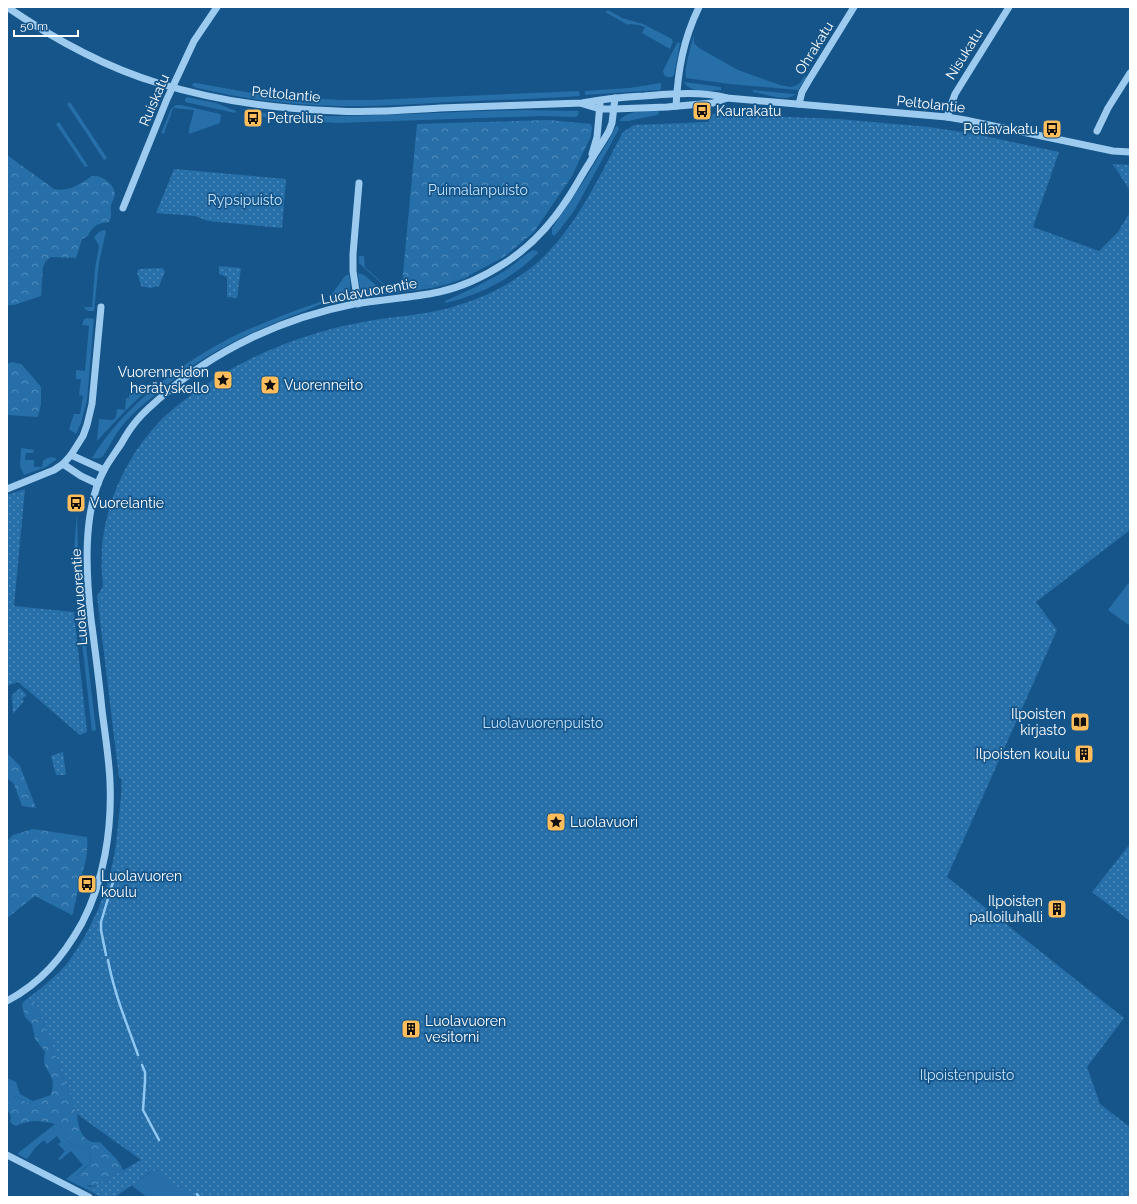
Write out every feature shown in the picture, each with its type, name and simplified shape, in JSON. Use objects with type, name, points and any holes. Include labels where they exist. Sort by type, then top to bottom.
[{"type":"street","name":"Peltolantie","points":[[8,7],[60,41],[129,73],[187,91],[248,104],[338,111],[582,104],[601,99],[677,94],[708,94],[727,98],[946,117],[1113,151],[1130,152]]},
{"type":"street","name":"Ruiskatu","points":[[123,208],[172,87],[194,41],[217,7]]},
{"type":"street","points":[[676,106],[678,80],[684,43],[699,7]]},
{"type":"street","name":"Ohrakatu","points":[[799,104],[802,92],[854,7]]},
{"type":"street","name":"Nisukatu","points":[[946,117],[955,94],[1009,7]]},
{"type":"street","points":[[1098,131],[1108,108],[1130,73]]},
{"type":"street","name":"Luolavuorentie","points":[[7,1000],[29,988],[60,958],[88,912],[98,883],[104,858],[109,824],[110,783],[89,602],[87,553],[91,515],[98,484],[104,470],[134,423],[166,392],[203,365],[244,342],[279,326],[326,311],[358,304],[441,292],[475,280],[504,264],[521,252],[539,235],[567,200],[609,131],[612,123],[615,98]]},
{"type":"street","name":"Peltolantie","points":[[582,104],[600,109],[614,109],[713,103],[727,98]]},
{"type":"street","name":"Luolavuorentie","points":[[589,162],[597,137],[601,99]]},
{"type":"street","points":[[358,304],[353,271],[353,254],[359,183]]},
{"type":"street","points":[[7,489],[54,470],[63,464],[71,455],[83,436],[92,404],[101,307]]},
{"type":"street","points":[[71,455],[104,470]]},
{"type":"street","points":[[63,464],[81,476],[98,484]]},
{"type":"street","points":[[7,1155],[89,1197]]},
{"type":"green space","points":[[608,10],[622,18],[643,24],[672,39],[673,42],[670,49],[642,33],[645,27],[639,25],[628,25],[605,12]]},
{"type":"green space","points":[[694,35],[694,43],[699,48],[738,70],[780,85],[790,87],[800,83],[805,75],[806,78],[798,90],[729,84],[686,78],[687,63]]},
{"type":"green space","points":[[678,42],[680,43],[674,75],[672,77],[667,77],[664,75],[663,71]]},
{"type":"green space","points":[[684,82],[721,87],[721,90],[695,90],[687,86]]},
{"type":"green space","points":[[193,83],[257,94],[342,100],[579,91],[580,96],[394,105],[338,106],[285,103],[249,98],[197,88],[192,86]]},
{"type":"green space","points":[[661,83],[660,90],[585,95],[585,91],[629,88]]},
{"type":"green space","points":[[753,90],[796,94],[792,97],[781,98],[753,92]]},
{"type":"green space","points":[[186,97],[216,103],[236,111],[235,113],[185,102]]},
{"type":"green space","points":[[70,102],[107,158],[104,160],[67,104]]},
{"type":"green space","points":[[176,105],[220,114],[220,123],[189,134],[194,110],[173,108],[164,134],[161,133],[171,109]]},
{"type":"green space","points":[[525,110],[579,111],[576,117],[542,116],[337,123],[254,116],[255,113],[346,116]]},
{"type":"green space","points":[[643,111],[659,111],[657,115],[628,121],[619,121],[627,114]]},
{"type":"green space","name":"Luolavuorenpuisto","points":[[713,114],[839,119],[929,127],[975,134],[1059,152],[1033,227],[1099,251],[1118,232],[1130,212],[1130,530],[1036,602],[1057,630],[947,877],[1124,1018],[1087,1067],[1100,1104],[1130,1127],[1130,1197],[193,1197],[153,1170],[115,1197],[101,1197],[92,1192],[96,1186],[102,1182],[141,1160],[77,1114],[37,1005],[31,1001],[23,1002],[59,972],[77,950],[102,900],[116,847],[121,795],[121,778],[119,778],[97,596],[103,586],[102,547],[104,530],[113,497],[127,465],[147,436],[163,418],[199,389],[236,366],[275,348],[316,333],[368,321],[431,312],[467,303],[480,298],[516,279],[537,263],[564,234],[596,184],[623,132],[634,125],[708,122]]},
{"type":"green space","name":"Puimalanpuisto","points":[[548,120],[591,124],[591,136],[572,176],[534,232],[504,257],[468,276],[433,286],[402,284],[417,124]]},
{"type":"green space","points":[[59,122],[88,166],[85,167],[56,124]]},
{"type":"green space","points":[[616,126],[618,126],[619,129],[574,211],[554,236],[552,234],[552,228],[585,179]]},
{"type":"green space","points":[[7,155],[54,189],[59,190],[69,188],[92,176],[96,176],[104,179],[113,187],[115,195],[111,206],[109,222],[96,226],[91,230],[88,236],[82,239],[76,258],[51,257],[46,261],[43,267],[41,296],[14,305],[7,305]]},
{"type":"green space","points":[[1112,164],[1130,165],[1130,191],[1117,170]]},
{"type":"green space","name":"Rypsipuisto","points":[[174,169],[286,179],[282,228],[208,221],[195,216],[156,213]]},
{"type":"green space","points":[[104,230],[106,231],[99,263],[94,311],[88,311],[84,307],[92,307],[95,269],[99,246],[94,237],[99,232]]},
{"type":"green space","points":[[534,250],[538,253],[507,278],[471,295],[445,303],[445,301],[476,287],[506,270]]},
{"type":"green space","points":[[359,256],[364,256],[365,267],[386,286],[402,284],[433,286],[468,277],[432,288],[367,297],[361,290],[358,273],[364,275],[385,293],[388,289],[359,263]]},
{"type":"green space","points":[[219,266],[241,268],[237,298],[227,297],[227,277],[219,274]]},
{"type":"green space","points":[[162,268],[165,272],[159,286],[150,288],[141,286],[137,272],[139,269]]},
{"type":"green space","points":[[349,274],[349,293],[344,298],[334,298],[332,294],[345,276]]},
{"type":"green space","points":[[323,301],[323,303],[317,306],[277,322],[225,346],[196,363],[169,383],[132,415],[119,430],[101,458],[92,458],[105,439],[138,403],[156,386],[196,357],[238,334],[280,316]]},
{"type":"green space","points":[[84,319],[94,319],[87,400],[81,423],[76,434],[69,429],[74,414],[80,414],[83,396],[79,395],[81,379],[76,379],[76,370],[85,371],[89,326],[82,325]]},
{"type":"green space","points":[[12,362],[21,364],[41,387],[41,404],[38,417],[7,415],[7,364]]},
{"type":"green space","points":[[130,391],[142,392],[143,394],[97,441],[99,419],[113,420],[116,417],[117,409],[125,410],[126,398],[129,398]]},
{"type":"green space","points":[[21,448],[34,450],[33,453],[26,453],[25,460],[34,460],[34,467],[42,467],[43,461],[48,458],[53,457],[57,459],[46,467],[24,475],[20,466]]},
{"type":"green space","points":[[25,489],[14,606],[74,612],[87,732],[80,735],[18,682],[7,686],[7,495]]},
{"type":"green space","points":[[77,513],[79,586],[96,730],[92,731],[74,573]]},
{"type":"green space","points":[[1130,581],[1130,626],[1108,610]]},
{"type":"green space","points":[[20,688],[27,695],[22,699],[24,701],[13,714],[12,695]]},
{"type":"green space","points":[[63,752],[66,775],[56,775],[51,756]]},
{"type":"green space","points":[[7,753],[20,766],[36,808],[22,806],[14,784],[7,778]]},
{"type":"green space","points":[[33,829],[87,837],[86,858],[72,915],[35,896],[7,918],[7,841],[13,835]]},
{"type":"green space","points":[[1130,844],[1130,921],[1092,892]]},
{"type":"green space","points":[[23,1002],[33,1002],[38,1007],[77,1114],[82,1134],[89,1141],[100,1142],[116,1159],[123,1170],[100,1184],[89,1186],[76,1179],[90,1164],[91,1156],[88,1150],[70,1143],[61,1126],[33,1121],[16,1126],[10,1121],[11,1117],[7,1109],[7,1092],[30,1104],[33,1101],[51,1095],[53,1087],[52,1079],[44,1061],[45,1052],[35,1039],[32,1024],[25,1017],[22,1006]]},
{"type":"green space","points":[[7,1078],[16,1082],[20,1094],[33,1101],[30,1104],[7,1092]]},
{"type":"green space","points":[[55,1124],[61,1126],[70,1143],[88,1150],[91,1156],[90,1164],[77,1176],[89,1187],[96,1186],[92,1192],[66,1179],[83,1165],[71,1151],[60,1160],[58,1159],[65,1151],[58,1144],[61,1142],[57,1136],[47,1144],[44,1140],[35,1148],[27,1159],[17,1154]]},
{"type":"green space","points":[[148,1161],[217,1197],[147,1197],[131,1185],[151,1172]]},
{"type":"waterway","points":[[106,955],[101,922],[113,882]]},
{"type":"waterway","points":[[108,960],[117,996],[138,1055]]},
{"type":"waterway","points":[[142,1065],[145,1072],[143,1110],[159,1140]]},
{"type":"place","name":"Kaurakatu","points":[[702,111]]},
{"type":"place","name":"Petrelius","points":[[253,118]]},
{"type":"place","name":"Pellavakatu","points":[[1052,129]]},
{"type":"place","name":"Vuorenneidon herätyskello","points":[[223,380]]},
{"type":"place","name":"Vuorenneito","points":[[270,385]]},
{"type":"place","name":"Vuorelantie","points":[[76,503]]},
{"type":"place","name":"Ilpoisten kirjasto","points":[[1080,722]]},
{"type":"place","name":"Ilpoisten koulu","points":[[1084,754]]},
{"type":"place","name":"Luolavuori","points":[[556,822]]},
{"type":"place","name":"Luolavuoren koulu","points":[[87,884]]},
{"type":"place","name":"Ilpoisten palloiluhalli","points":[[1057,909]]},
{"type":"place","name":"Luolavuoren vesitorni","points":[[411,1029]]},
{"type":"park label","name":"Ilpoistenpuisto","points":[[967,1075]]}]
